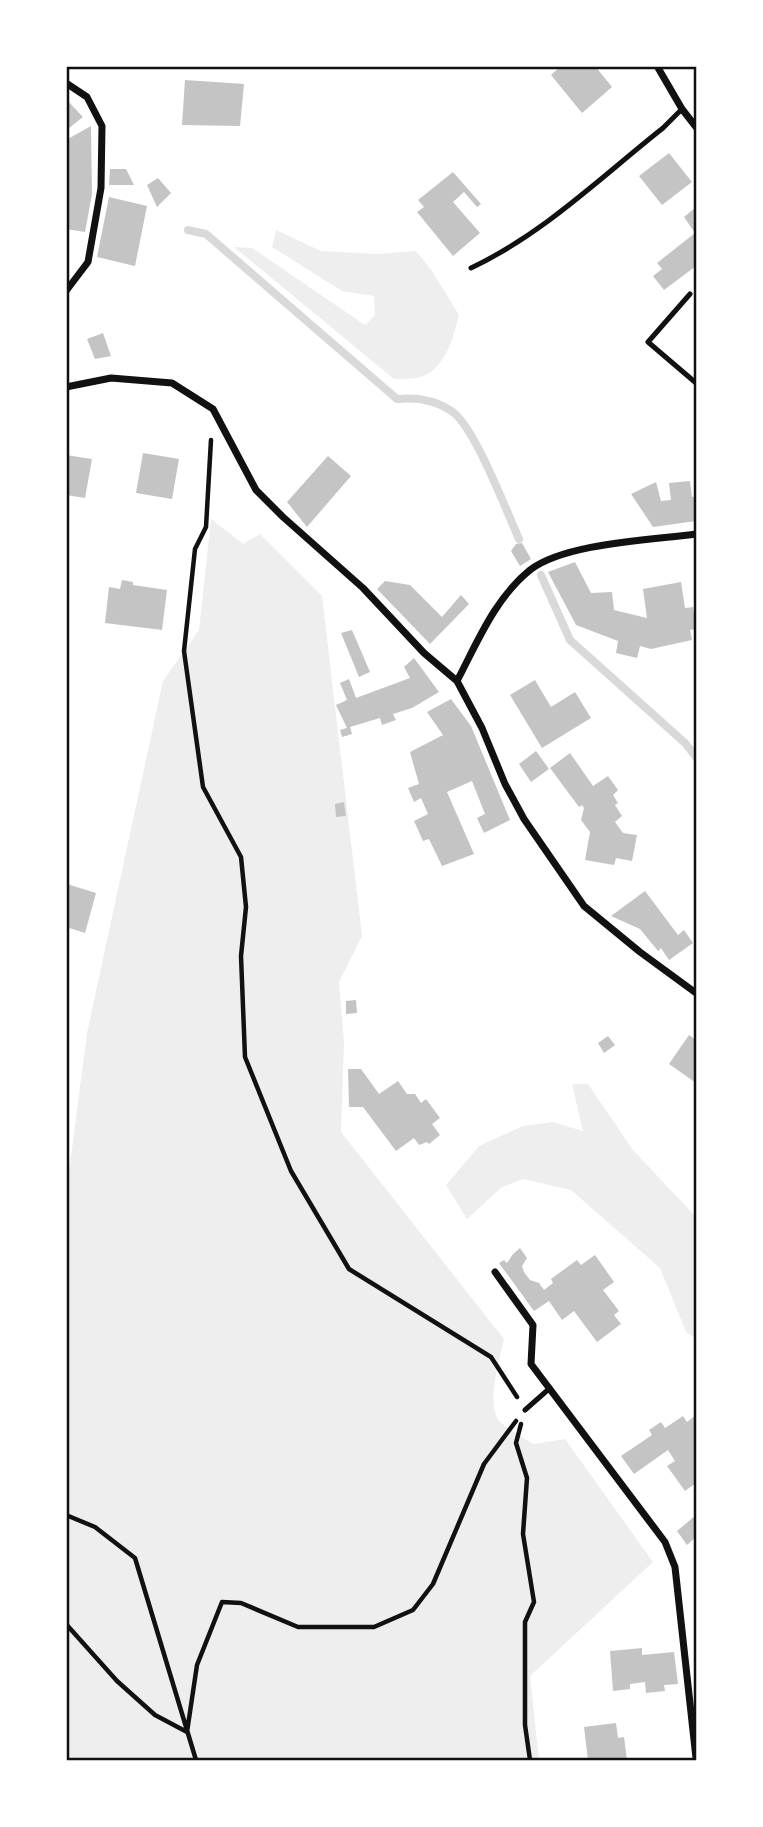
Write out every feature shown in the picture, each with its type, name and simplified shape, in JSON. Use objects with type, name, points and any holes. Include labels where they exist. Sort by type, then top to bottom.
[{"type":"street","points":[[657,66],[696,127]]},
{"type":"street","points":[[66,83],[87,97],[102,126],[101,188],[88,262],[66,291]]},
{"type":"street","points":[[66,387],[111,378],[172,383],[213,409],[256,490],[363,588],[424,653],[457,681],[482,727],[505,784],[524,819],[584,906],[696,993]]},
{"type":"street","points":[[457,681],[502,600],[532,569],[556,556],[606,546],[696,534]]},
{"type":"street","points":[[495,1272],[533,1325],[531,1364],[665,1542],[675,1567],[696,1758]]},
{"type":"lane","points":[[471,268],[532,234],[663,128],[682,109]]},
{"type":"lane","points":[[690,294],[648,342],[696,383]]},
{"type":"lane","points":[[525,1409],[550,1388]]},
{"type":"path","points":[[213,409],[206,527],[195,549],[184,651],[203,787],[240,857],[246,907],[241,957],[245,1057],[291,1171],[349,1269],[491,1357],[525,1409],[516,1443],[527,1478],[523,1534],[534,1602],[525,1622],[525,1725],[530,1760]]},
{"type":"path","points":[[187,1732],[197,1665],[222,1602],[241,1603],[286,1623],[307,1628],[374,1627],[412,1610],[433,1584],[484,1464],[525,1409]]},
{"type":"path","points":[[66,1515],[95,1527],[135,1558],[197,1760]]},
{"type":"path","points":[[66,1624],[117,1681],[155,1715],[187,1732]]},
{"type":"shaded area","points":[[276,230],[321,251],[378,254],[416,251],[432,271],[459,315],[446,353],[435,369],[417,378],[394,379],[234,247],[252,248],[365,325],[375,315],[374,296],[342,291],[272,247]]},
{"type":"shaded area","points":[[211,519],[243,544],[260,534],[322,596],[362,936],[339,982],[344,1043],[341,1132],[504,1339],[494,1394],[496,1415],[500,1422],[533,1444],[565,1439],[653,1562],[530,1676],[539,1760],[67,1760],[66,1230],[69,1172],[87,1033],[163,681],[199,630]]},
{"type":"shaded area","points":[[572,1084],[588,1084],[633,1150],[696,1217],[696,1339],[686,1332],[660,1268],[571,1190],[523,1179],[502,1187],[467,1219],[446,1185],[479,1146],[523,1126],[553,1122],[583,1131]]},
{"type":"building","points":[[561,66],[595,66],[612,87],[582,113],[551,75]]},
{"type":"building","points":[[185,80],[244,84],[240,126],[182,125]]},
{"type":"building","points":[[66,99],[83,117],[69,128],[66,127]]},
{"type":"building","points":[[91,126],[92,194],[85,232],[66,229],[66,140]]},
{"type":"building","points":[[669,153],[692,182],[662,205],[639,176]]},
{"type":"building","points":[[110,169],[126,169],[134,185],[109,185]]},
{"type":"building","points":[[453,172],[481,204],[477,207],[464,192],[453,202],[480,233],[453,256],[417,212],[424,207],[418,200]]},
{"type":"building","points":[[158,178],[171,193],[157,207],[147,185]]},
{"type":"building","points":[[109,197],[147,206],[135,266],[97,257]]},
{"type":"building","points":[[696,207],[696,266],[664,290],[653,276],[662,269],[657,263],[695,233],[684,217]]},
{"type":"building","points":[[103,333],[111,356],[95,359],[87,339]]},
{"type":"building","points":[[143,453],[179,459],[172,499],[136,493]]},
{"type":"building","points":[[66,455],[92,459],[85,498],[66,495]]},
{"type":"building","points":[[328,456],[351,476],[307,527],[287,502]]},
{"type":"building","points":[[690,481],[692,497],[696,496],[696,521],[653,527],[631,494],[656,482],[661,501],[671,500],[669,483]]},
{"type":"building","points":[[522,543],[531,559],[520,566],[511,551],[516,544]]},
{"type":"building","points":[[575,562],[591,593],[612,592],[614,610],[647,618],[643,589],[681,582],[685,608],[693,607],[696,629],[690,630],[692,640],[651,649],[640,646],[637,658],[616,653],[618,641],[576,625],[548,572]]},
{"type":"building","points":[[122,580],[133,582],[133,585],[167,590],[162,630],[105,623],[109,587],[120,589]]},
{"type":"building","points":[[385,581],[410,585],[442,617],[461,595],[469,604],[430,644],[377,589]]},
{"type":"building","points":[[352,630],[370,672],[359,677],[341,633]]},
{"type":"building","points":[[414,658],[439,692],[412,708],[393,714],[396,720],[382,725],[380,718],[350,727],[352,734],[342,737],[340,730],[347,728],[336,705],[347,700],[340,683],[349,679],[356,698],[410,678],[404,667]]},
{"type":"building","points":[[535,680],[551,707],[575,692],[591,718],[542,748],[510,695]]},
{"type":"building","points":[[451,699],[471,726],[510,820],[484,833],[477,818],[485,814],[472,781],[447,792],[474,854],[442,866],[429,839],[423,841],[414,821],[428,814],[421,798],[414,802],[408,788],[419,784],[410,752],[443,735],[427,712]]},
{"type":"building","points":[[536,751],[549,769],[531,782],[519,764]]},
{"type":"building","points":[[570,753],[593,786],[608,776],[618,790],[613,795],[618,803],[615,805],[622,816],[615,822],[623,833],[637,835],[632,861],[616,858],[614,865],[585,860],[590,832],[581,820],[584,808],[582,805],[579,807],[550,768]]},
{"type":"building","points":[[344,802],[346,816],[336,817],[335,804]]},
{"type":"building","points":[[67,884],[96,893],[85,933],[66,927]]},
{"type":"building","points":[[645,891],[678,935],[684,930],[693,943],[669,960],[661,948],[658,951],[640,929],[611,916]]},
{"type":"building","points":[[356,1000],[357,1013],[346,1014],[346,1001]]},
{"type":"building","points":[[689,1035],[696,1040],[696,1083],[669,1064]]},
{"type":"building","points":[[608,1036],[615,1045],[604,1053],[598,1043]]},
{"type":"building","points":[[348,1069],[361,1069],[379,1094],[398,1081],[407,1094],[415,1094],[421,1103],[426,1099],[440,1118],[432,1124],[440,1135],[429,1144],[427,1142],[419,1145],[414,1138],[396,1151],[363,1107],[349,1107]]},
{"type":"building","points":[[520,1248],[527,1258],[522,1266],[524,1272],[544,1290],[553,1283],[551,1279],[577,1260],[581,1265],[595,1255],[614,1282],[603,1290],[619,1311],[614,1315],[621,1324],[597,1342],[574,1311],[562,1320],[549,1301],[534,1311],[499,1263],[504,1260],[507,1263]]},
{"type":"building","points":[[696,1415],[696,1483],[685,1491],[667,1466],[675,1461],[668,1450],[634,1474],[621,1456],[652,1435],[649,1430],[661,1422],[665,1428],[683,1416],[687,1422]]},
{"type":"building","points":[[696,1515],[696,1537],[687,1545],[677,1531]]},
{"type":"building","points":[[642,1648],[642,1655],[674,1652],[678,1684],[664,1685],[665,1691],[646,1693],[645,1682],[630,1684],[630,1689],[613,1691],[610,1651]]},
{"type":"building","points":[[616,1723],[618,1738],[624,1737],[627,1760],[588,1760],[584,1727]]},
{"type":"waterway","points":[[188,230],[206,234],[397,399],[427,400],[454,413],[463,422],[481,453],[519,539]]},
{"type":"waterway","points":[[541,575],[570,640],[685,743],[696,757]]}]
